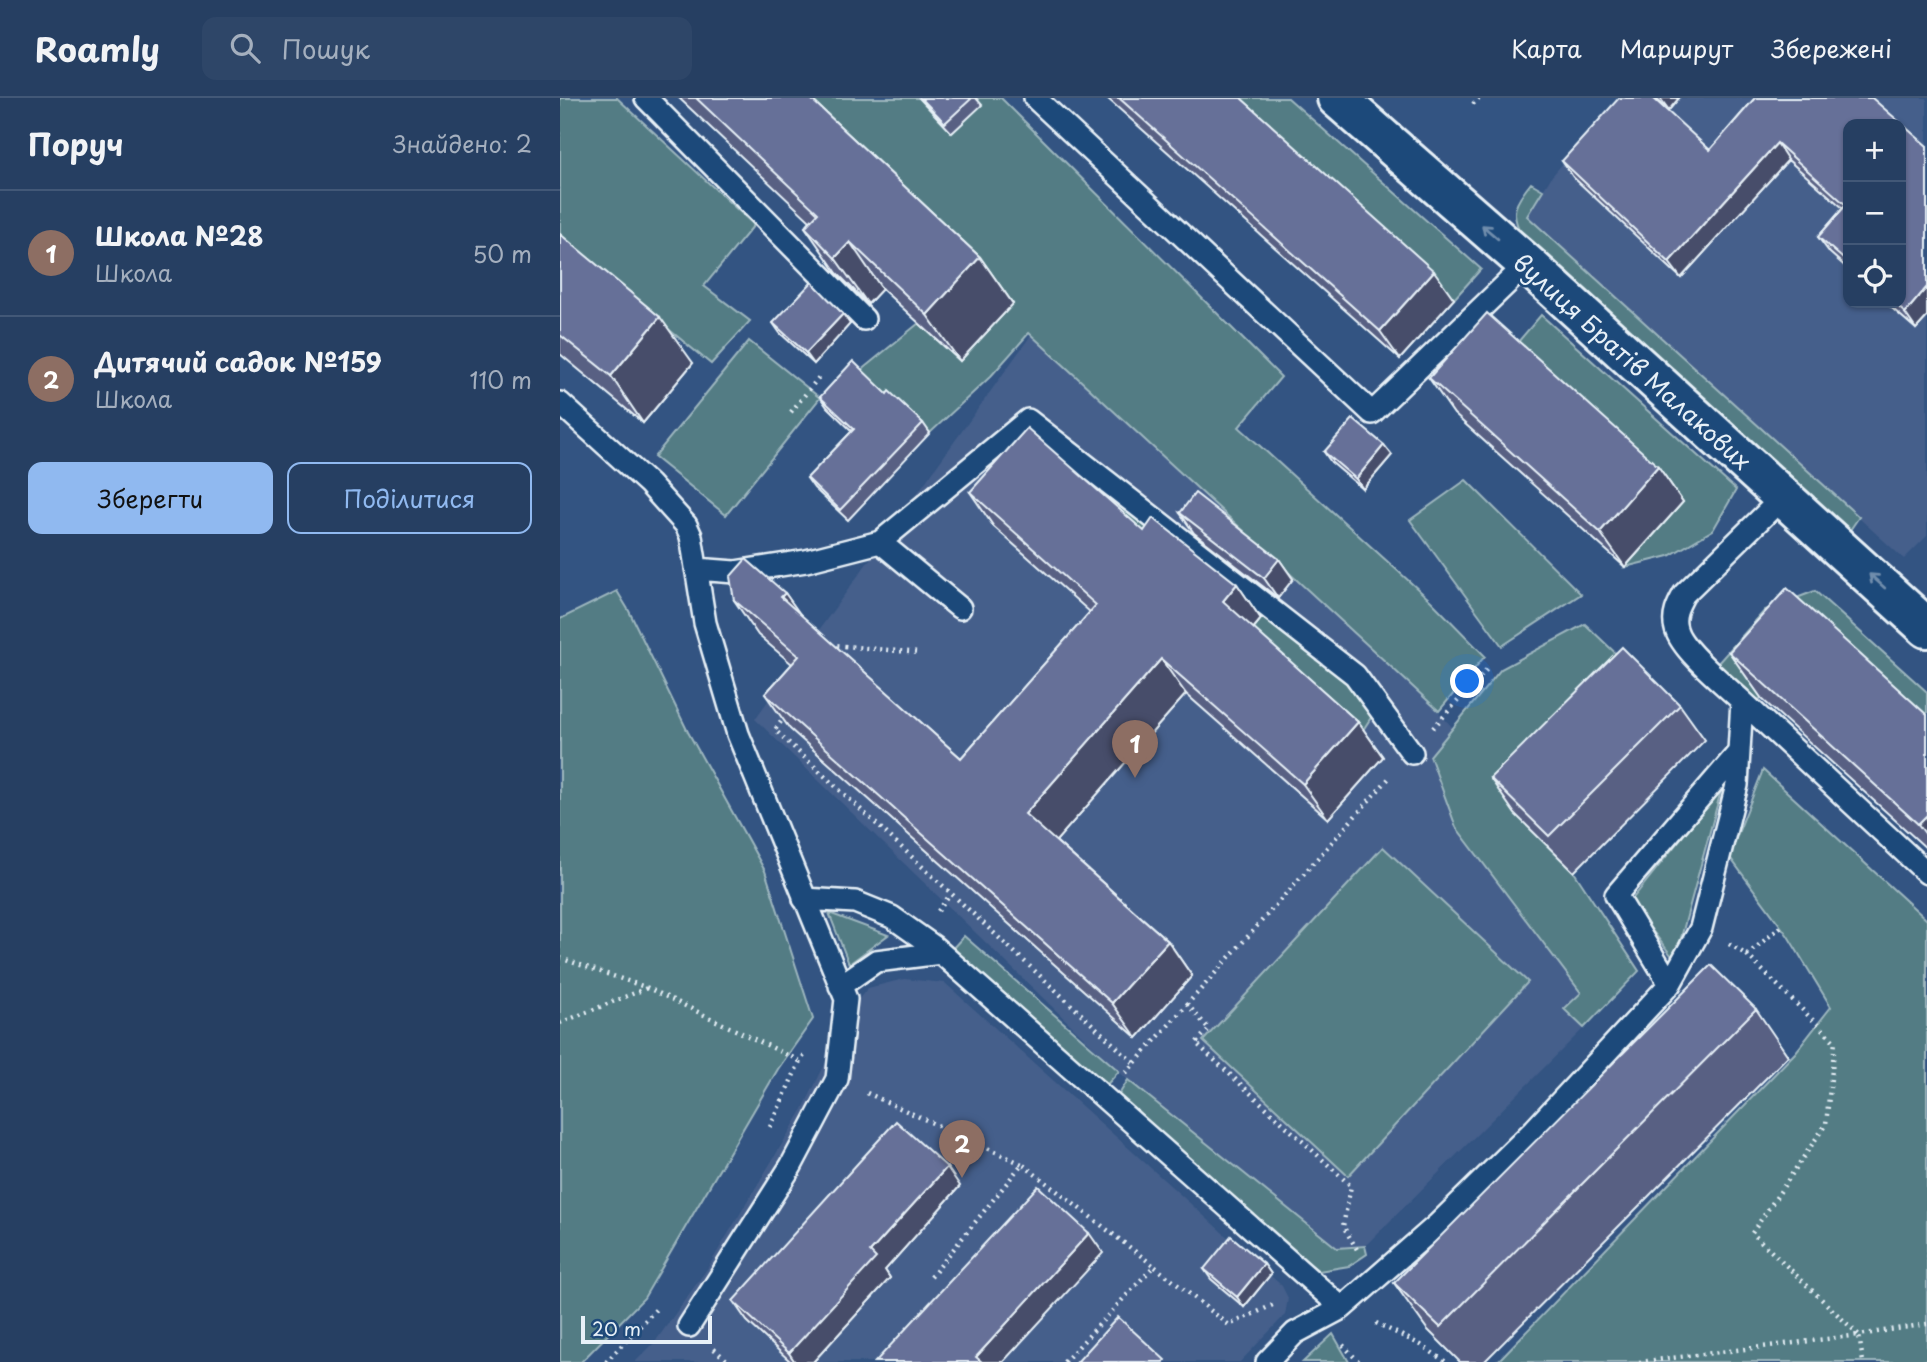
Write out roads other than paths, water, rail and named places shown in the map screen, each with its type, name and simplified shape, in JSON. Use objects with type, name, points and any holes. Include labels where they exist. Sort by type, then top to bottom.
[{"type":"street","name":"вулиця Братів Малакових","points":[[1337,98],[1527,264],[1783,497],[1922,613]]},
{"type":"lane","points":[[646,98],[864,319]]},
{"type":"lane","points":[[1035,98],[1372,413],[1527,264]]},
{"type":"lane","points":[[560,403],[640,476],[686,525],[691,536],[705,623],[738,734],[846,999],[837,1079],[791,1166],[689,1326]]},
{"type":"lane","points":[[696,569],[735,572],[806,561],[880,542],[1028,421],[1355,675],[1412,752]]},
{"type":"lane","points":[[1783,497],[1684,594],[1675,609],[1675,628],[1680,640],[1742,701],[1927,873]]},
{"type":"lane","points":[[880,542],[960,608]]},
{"type":"lane","points":[[1266,1362],[1295,1334],[1342,1308],[1437,1224],[1534,1130],[1670,984],[1701,928],[1737,785],[1742,701]]},
{"type":"lane","points":[[1670,984],[1616,895],[1739,752]]},
{"type":"lane","points":[[804,899],[855,902],[892,917],[941,953],[1342,1308]]},
{"type":"lane","points":[[840,986],[876,961],[941,953]]},
{"type":"place","name":"Школа №28","points":[[1135,778]]},
{"type":"place","name":"Дитячий садок №159","points":[[962,1178]]}]
